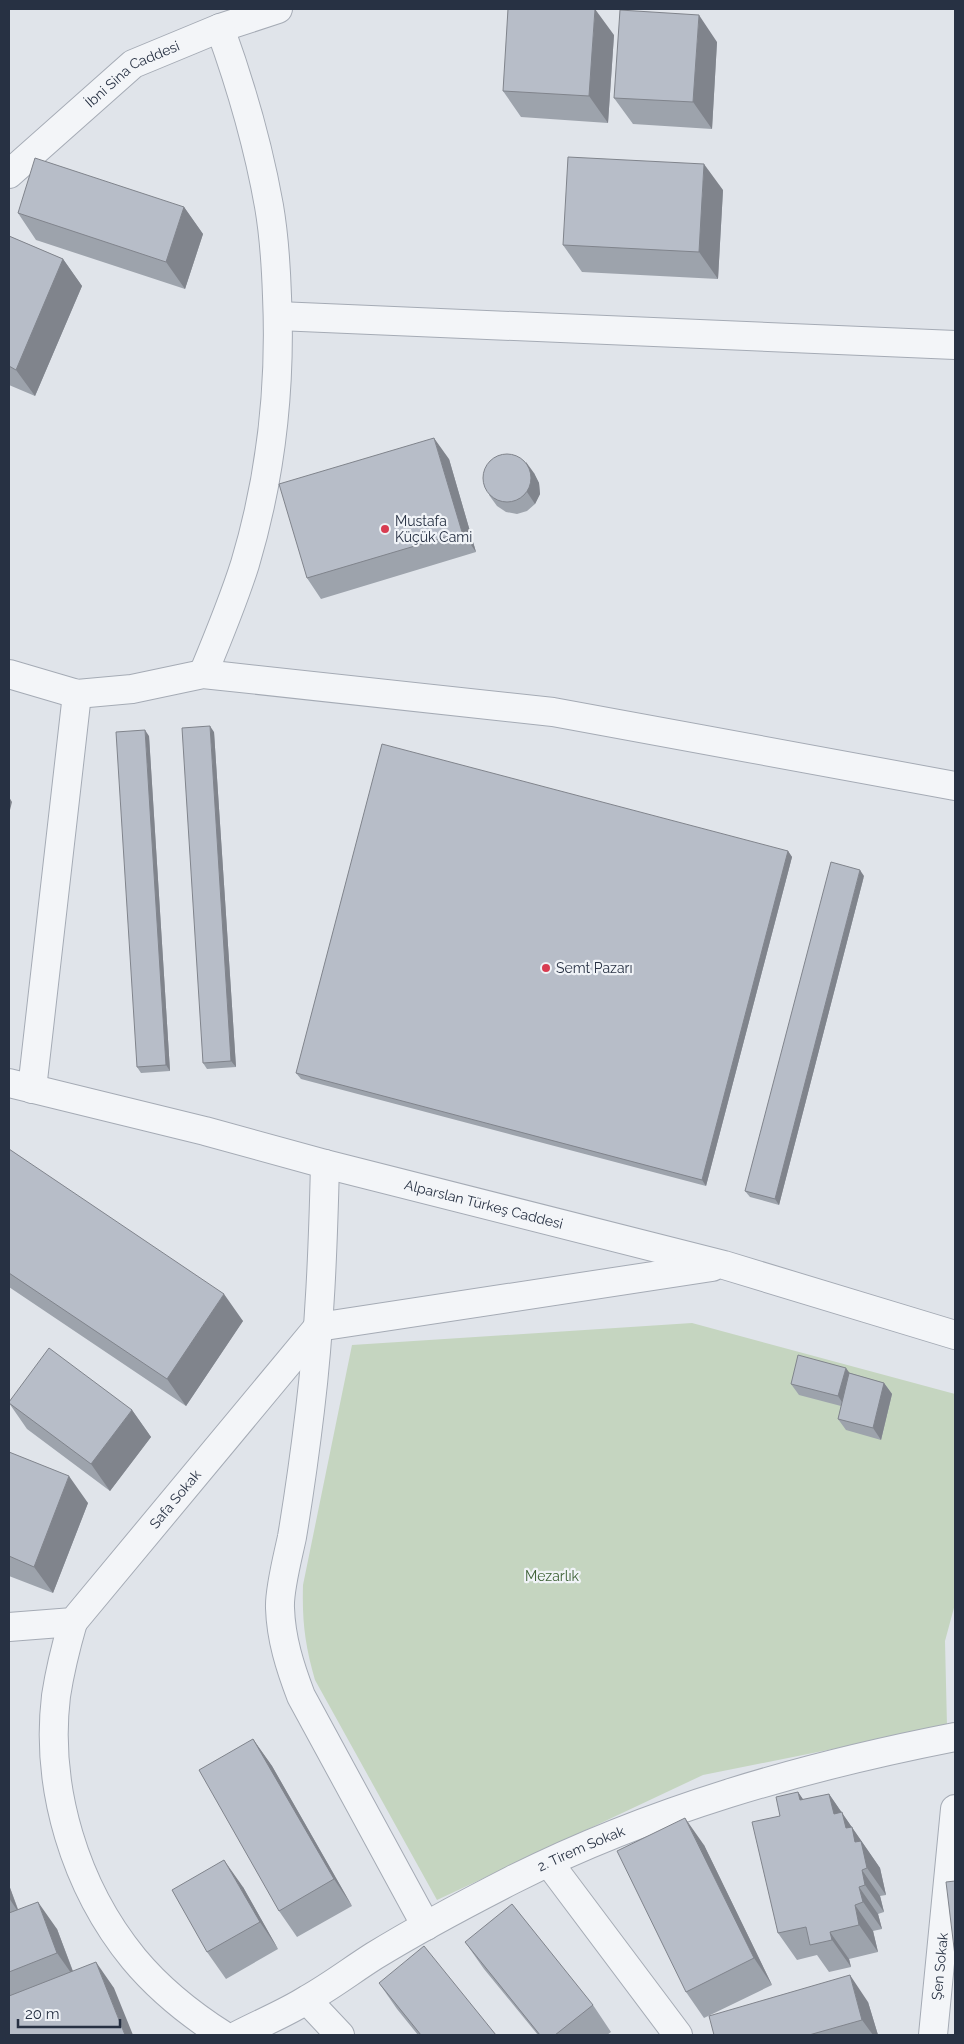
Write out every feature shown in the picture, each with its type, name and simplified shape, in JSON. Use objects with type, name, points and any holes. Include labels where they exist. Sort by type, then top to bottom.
[{"type":"street","name":"İbni Sina Caddesi","points":[[9,174],[133,64],[220,28],[278,9]]},
{"type":"street","points":[[203,674],[245,564],[260,507],[271,449],[276,391],[278,316],[276,270],[269,208],[261,164],[241,86],[220,28]]},
{"type":"street","points":[[278,316],[955,345]]},
{"type":"street","points":[[9,674],[77,694],[132,689],[203,674],[553,712],[955,786]]},
{"type":"street","points":[[20,1086],[77,694]]},
{"type":"street","name":"Alparslan Türkeş Caddesi","points":[[20,1086],[205,1131],[325,1164],[724,1265],[955,1335]]},
{"type":"street","points":[[325,1164],[318,1327],[298,1499],[280,1606],[282,1636],[290,1667],[301,1696],[426,1926]]},
{"type":"street","points":[[318,1327],[724,1265]]},
{"type":"street","name":"Safa Sokak","points":[[73,1622],[318,1327]]},
{"type":"street","points":[[9,1627],[73,1622],[63,1658],[56,1696],[54,1734],[56,1773],[62,1811],[73,1848],[89,1887],[105,1917],[133,1959],[162,1989],[194,2017],[222,2035]]},
{"type":"street","name":"2. Tirem Sokak","points":[[238,2035],[307,2000],[374,1956],[513,1880],[659,1817],[734,1791],[820,1766],[887,1750],[955,1738]]},
{"type":"street","name":"Şen Sokak","points":[[933,2035],[955,1808]]},
{"type":"street","points":[[549,1863],[678,2035]]},
{"type":"street","points":[[307,2000],[340,2035]]},
{"type":"green space","name":"Mezarlık","points":[[692,1323],[955,1394],[955,1604],[945,1641],[947,1726],[703,1775],[437,1900],[315,1680],[307,1644],[303,1611],[303,1585],[352,1345]]},
{"type":"building","points":[[508,9],[595,9],[589,96],[503,91]]},
{"type":"building","points":[[620,10],[699,15],[693,102],[614,98]]},
{"type":"building","points":[[568,157],[704,164],[699,252],[563,245]]},
{"type":"building","points":[[35,158],[184,207],[166,262],[18,213]]},
{"type":"building","points":[[9,236],[63,259],[16,370],[9,366]]},
{"type":"building","name":"Mustafa Küçük Cami","points":[[434,438],[462,532],[307,578],[279,484]]},
{"type":"building","points":[[502,454],[512,454],[524,461],[531,473],[531,483],[524,495],[512,502],[502,502],[494,498],[487,491],[483,483],[483,473],[487,465],[494,458]]},
{"type":"building","points":[[210,726],[231,1061],[203,1063],[182,728]]},
{"type":"building","points":[[145,730],[166,1065],[137,1067],[116,732]]},
{"type":"building","name":"Semt Pazarı","points":[[382,744],[788,851],[702,1180],[296,1073]]},
{"type":"building","points":[[831,862],[860,870],[775,1199],[745,1191]]},
{"type":"building","points":[[9,1149],[224,1294],[167,1379],[9,1273]]},
{"type":"building","points":[[49,1348],[132,1410],[91,1464],[9,1403]]},
{"type":"building","points":[[798,1355],[846,1368],[838,1396],[791,1384]]},
{"type":"building","points":[[849,1373],[884,1383],[873,1428],[838,1419]]},
{"type":"building","points":[[9,1452],[69,1476],[34,1567],[9,1556]]},
{"type":"building","points":[[253,1739],[334,1879],[279,1911],[199,1770]]},
{"type":"building","points":[[798,1792],[800,1800],[829,1794],[834,1814],[842,1812],[846,1828],[852,1827],[855,1842],[861,1841],[867,1868],[862,1870],[865,1885],[859,1887],[863,1902],[855,1905],[859,1925],[830,1932],[832,1940],[810,1945],[806,1927],[778,1933],[752,1822],[780,1816],[776,1797]]},
{"type":"building","points":[[685,1818],[754,1958],[686,1992],[617,1851]]},
{"type":"building","points":[[224,1860],[260,1922],[207,1952],[172,1890]]},
{"type":"building","points":[[955,1881],[955,1956],[946,1882]]},
{"type":"building","points":[[38,1902],[57,1953],[9,1972],[9,1913]]},
{"type":"building","points":[[512,1904],[593,2005],[555,2035],[540,2035],[465,1942]]},
{"type":"building","points":[[424,1946],[496,2035],[421,2035],[379,1983]]},
{"type":"building","points":[[96,1962],[125,2035],[9,2035],[9,1996]]},
{"type":"building","points":[[850,1975],[862,2020],[809,2035],[714,2035],[709,2016]]},
{"type":"place","name":"Mustafa Küçük Cami","points":[[385,529]]},
{"type":"place","name":"Semt Pazarı","points":[[546,968]]}]
